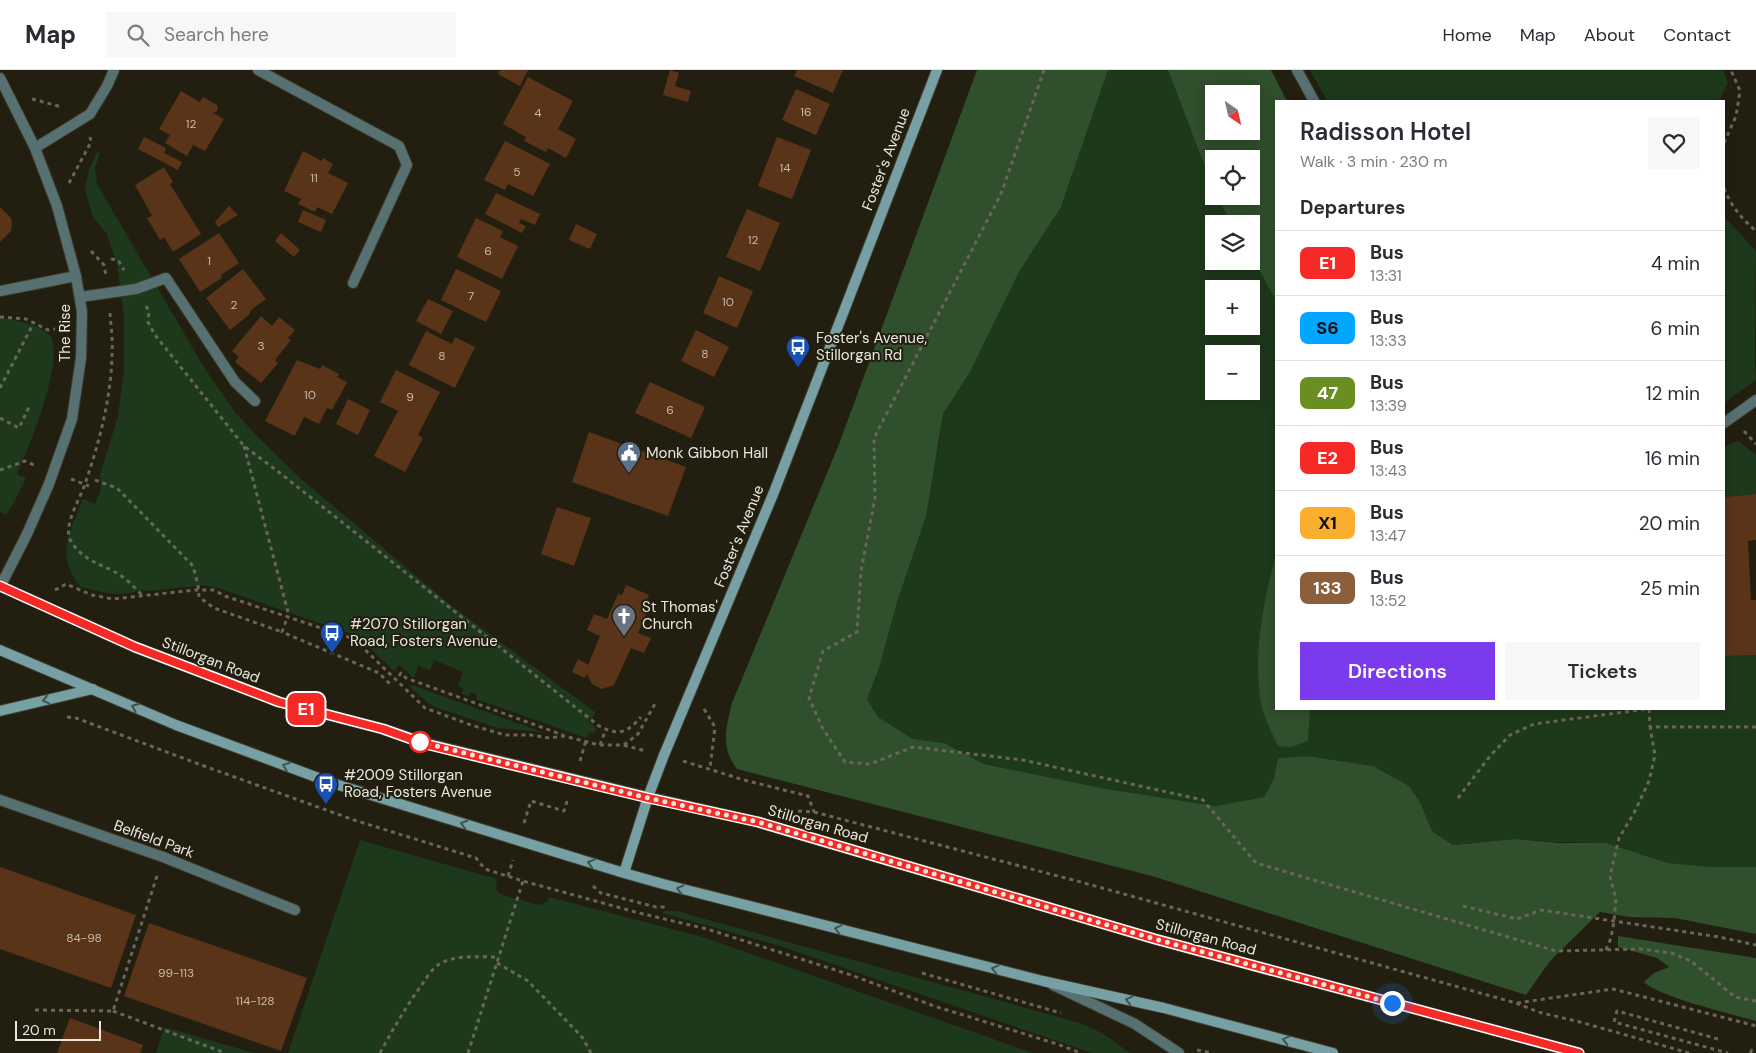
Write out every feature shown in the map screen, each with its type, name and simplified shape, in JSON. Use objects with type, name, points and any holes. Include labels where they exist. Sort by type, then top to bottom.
[{"type":"main road","name":"Foster's Avenue","points":[[624,873],[664,755],[774,492],[937,70]]},
{"type":"main road","name":"Stillorgan Road","points":[[0,586],[135,647],[279,702],[383,729],[425,744],[648,798],[758,822],[1155,939],[1579,1053]]},
{"type":"main road","points":[[0,650],[176,725],[332,783],[624,873],[1042,981],[1164,1008],[1333,1053]]},
{"type":"main road","points":[[0,710],[93,689]]},
{"type":"street","points":[[35,148],[90,114],[107,86],[114,70]]},
{"type":"street","points":[[258,70],[399,146],[407,165],[353,283]]},
{"type":"street","points":[[1297,70],[1313,100]]},
{"type":"street","name":"The Rise","points":[[0,586],[27,534],[52,479],[72,419],[81,358],[82,312],[76,276],[57,206],[35,148],[2,81]]},
{"type":"street","points":[[0,291],[76,276]]},
{"type":"street","points":[[80,297],[136,289],[166,278],[235,382],[255,401]]},
{"type":"street","points":[[1725,422],[1756,400]]},
{"type":"street","name":"Belfield Park","points":[[0,800],[163,857],[295,910]]},
{"type":"street","points":[[1042,981],[1135,1024],[1179,1053]]},
{"type":"path","points":[[1044,70],[1001,194],[874,438],[875,498],[861,571],[857,632],[823,651],[809,698],[823,729],[845,762],[870,764],[913,747],[1022,760],[1203,800],[1256,863],[1556,951],[1641,949],[1671,953],[1692,961],[1735,997],[1756,1001]]},
{"type":"path","points":[[1725,141],[1736,116],[1740,90],[1731,70]]},
{"type":"path","points":[[2,81],[28,98],[90,114],[91,142],[57,206]]},
{"type":"path","points":[[1725,190],[1730,202],[1742,219],[1756,231]]},
{"type":"path","points":[[111,259],[118,260],[149,311],[148,322],[155,335],[244,446],[599,726],[618,732],[630,728],[641,717]]},
{"type":"path","points":[[104,265],[109,293],[112,354],[109,389],[87,486],[68,528],[68,534],[70,540],[80,553],[89,560],[119,574],[143,596]]},
{"type":"path","points":[[0,317],[26,320],[48,330],[55,329]]},
{"type":"path","points":[[0,388],[34,322]]},
{"type":"path","points":[[0,418],[19,428],[30,406]]},
{"type":"path","points":[[244,446],[288,612]]},
{"type":"path","points":[[0,470],[25,462],[33,465]]},
{"type":"path","points":[[95,480],[117,488],[192,566],[199,590],[199,597],[214,608],[282,632],[379,673],[390,684],[393,682]]},
{"type":"path","points":[[34,601],[66,584],[104,598],[114,599],[214,590],[225,596],[354,638],[425,708],[505,735],[531,735],[549,738],[564,736]]},
{"type":"path","points":[[282,632],[286,621]]},
{"type":"path","points":[[399,676],[400,673],[406,678],[564,736],[586,740],[599,745],[623,745],[635,748]]},
{"type":"path","points":[[623,745],[638,734],[656,702]]},
{"type":"path","points":[[1458,798],[1490,756],[1510,735],[1534,724],[1640,710]]},
{"type":"path","points":[[1606,950],[1611,938],[1614,921],[1616,899],[1610,876],[1619,838],[1634,814],[1649,781],[1655,755],[1648,710]]},
{"type":"path","points":[[66,717],[76,718],[377,828],[476,858],[485,869],[602,903],[707,929],[851,976],[934,1006],[1081,1053]]},
{"type":"path","points":[[1650,727],[1756,727]]},
{"type":"path","points":[[599,745],[606,729]]},
{"type":"path","points":[[710,768],[714,738]]},
{"type":"path","points":[[582,753],[586,740]]},
{"type":"path","points":[[700,765],[744,780],[808,796],[814,812],[1076,881],[1689,1053]]},
{"type":"path","points":[[528,811],[531,801],[564,811],[567,803]]},
{"type":"path","points":[[113,1011],[163,857]]},
{"type":"path","points":[[508,876],[512,864]]},
{"type":"path","points":[[468,1053],[523,881]]},
{"type":"path","points":[[602,903],[605,894]]},
{"type":"path","points":[[656,907],[673,906]]},
{"type":"path","points":[[1462,906],[1517,920],[1541,910],[1719,937],[1756,945]]},
{"type":"path","points":[[380,1053],[407,1006],[429,974],[438,965],[455,959],[476,956],[499,957]]},
{"type":"path","points":[[497,963],[528,981],[582,1037],[591,1053]]},
{"type":"path","points":[[916,971],[1070,1015]]},
{"type":"path","points":[[1516,1003],[1613,990],[1756,1026]]},
{"type":"path","points":[[35,1010],[113,1011],[225,1053]]},
{"type":"path","points":[[1718,1039],[1617,1011],[1614,1022],[1717,1052],[1728,1053]]},
{"type":"path","points":[[1162,1041],[1213,1053]]},
{"type":"path","points":[[1750,1053],[1752,1050],[1756,1051]]},
{"type":"green space","points":[[977,70],[1108,70],[1061,207],[1019,272],[970,372],[943,414],[926,516],[898,599],[879,668],[867,699],[878,717],[913,739],[944,743],[984,764],[1101,788],[1215,806],[1264,797],[1274,778],[1278,758],[1307,756],[1373,766],[1409,786],[1420,802],[1432,831],[1453,845],[1515,839],[1558,843],[1606,843],[1668,863],[1712,867],[1756,867],[1756,934],[1675,918],[1629,917],[1600,912],[1550,961],[1526,995],[1152,876],[737,769],[728,753],[726,745],[726,729],[732,703],[839,444]]},
{"type":"green space","points":[[1108,70],[1168,70],[1205,167],[1205,205],[1221,205],[1227,215],[1205,215],[1205,270],[1260,270],[1275,299],[1275,710],[1725,710],[1725,656],[1756,655],[1756,867],[1712,867],[1668,863],[1606,843],[1515,839],[1453,845],[1432,831],[1420,802],[1373,766],[1307,756],[1278,758],[1274,778],[1264,797],[1215,806],[1101,788],[984,764],[944,743],[913,739],[878,717],[867,699],[879,668],[898,599],[939,443],[943,414],[970,372],[1019,272],[1061,207]]},
{"type":"green space","points":[[1168,70],[1271,70],[1286,100],[1275,100],[1275,299],[1260,270],[1260,215],[1227,215],[1221,205],[1260,205],[1260,150],[1205,150],[1205,167]]},
{"type":"green space","points":[[1310,70],[1723,70],[1728,83],[1720,100],[1326,100]]},
{"type":"green space","points":[[97,152],[100,153],[95,167],[97,184],[205,369],[235,412],[300,478],[452,606],[596,713],[589,721],[596,728],[594,733],[589,732],[586,738],[476,699],[477,695],[471,692],[469,696],[462,694],[463,688],[458,687],[463,672],[434,660],[430,671],[418,665],[414,678],[399,665],[394,671],[357,636],[218,588],[203,585],[150,591],[142,590],[120,594],[95,591],[81,587],[78,584],[68,564],[66,554],[68,536],[83,499],[95,504],[101,489],[100,475],[118,416],[124,372],[124,315],[117,264],[107,234],[93,217],[85,190],[89,170]]},
{"type":"green space","points":[[1725,217],[1756,251],[1756,380],[1725,402]]},
{"type":"green space","points":[[0,318],[27,323],[40,328],[50,336],[54,347],[53,363],[44,404],[17,474],[26,478],[6,515],[0,512]]},
{"type":"green space","points":[[1738,441],[1756,455],[1756,494],[1725,497],[1725,447]]},
{"type":"green space","points":[[1275,559],[1275,710],[1310,710],[1308,741],[1291,747],[1278,746],[1268,725],[1261,703],[1258,666],[1259,647],[1267,591]]},
{"type":"green space","points":[[412,685],[542,732],[498,728],[435,707],[411,688]]},
{"type":"green space","points":[[360,840],[497,879],[496,889],[505,896],[539,905],[547,902],[549,897],[706,938],[1033,1053],[288,1053]]},
{"type":"green space","points":[[664,911],[677,911],[1080,1023],[1102,1033],[1130,1053],[1092,1053],[780,946],[662,913]]},
{"type":"green space","points":[[1618,936],[1756,958],[1756,1021],[1714,1010],[1652,988],[1644,982],[1654,973],[1669,967],[1657,958],[1618,947]]},
{"type":"green space","points":[[164,1027],[254,1053],[156,1053]]},
{"type":"building","points":[[500,70],[528,70],[520,86],[498,74]]},
{"type":"building","points":[[670,70],[679,73],[675,86],[691,91],[688,102],[663,95]]},
{"type":"building","points":[[797,70],[843,70],[833,93],[794,76]]},
{"type":"building","points":[[528,77],[573,101],[558,129],[576,139],[566,158],[548,148],[546,152],[524,141],[526,137],[503,124]]},
{"type":"building","points":[[796,89],[830,104],[816,135],[782,120]]},
{"type":"building","points":[[181,91],[200,102],[203,97],[217,105],[218,110],[213,113],[224,119],[205,151],[193,145],[187,156],[165,143],[170,135],[159,129]]},
{"type":"building","points":[[144,137],[166,148],[164,153],[182,162],[178,170],[138,149]]},
{"type":"building","points":[[777,137],[811,150],[792,199],[758,186]]},
{"type":"building","points":[[505,141],[550,164],[533,196],[508,184],[505,190],[484,180]]},
{"type":"building","points":[[303,151],[322,161],[323,158],[333,164],[328,173],[348,183],[332,214],[317,207],[315,212],[298,204],[301,199],[284,191]]},
{"type":"building","points":[[164,167],[173,182],[170,184],[201,234],[173,252],[164,237],[160,240],[147,218],[152,216],[135,185]]},
{"type":"building","points":[[496,193],[540,214],[535,225],[521,219],[519,223],[526,226],[522,233],[485,214]]},
{"type":"building","points":[[229,206],[238,215],[218,227],[215,222]]},
{"type":"building","points":[[0,207],[11,218],[12,224],[11,231],[0,242]]},
{"type":"building","points":[[747,209],[780,223],[760,271],[726,257]]},
{"type":"building","points":[[303,210],[326,220],[321,232],[298,222]]},
{"type":"building","points":[[476,218],[503,231],[500,237],[518,246],[502,279],[457,257]]},
{"type":"building","points":[[576,224],[597,234],[590,249],[569,240]]},
{"type":"building","points":[[219,233],[239,263],[221,275],[222,278],[200,292],[179,259]]},
{"type":"building","points":[[281,233],[300,250],[294,257],[275,241]]},
{"type":"building","points":[[243,269],[266,299],[230,330],[206,298]]},
{"type":"building","points":[[456,269],[501,291],[486,322],[441,300]]},
{"type":"building","points":[[719,276],[753,291],[737,328],[703,313]]},
{"type":"building","points":[[428,299],[453,311],[441,334],[416,321]]},
{"type":"building","points":[[261,316],[272,326],[279,317],[295,330],[288,338],[291,340],[275,360],[278,363],[261,383],[235,362],[239,357],[232,351]]},
{"type":"building","points":[[696,330],[729,347],[714,377],[681,361]]},
{"type":"building","points":[[426,331],[452,344],[455,337],[475,347],[455,388],[409,365]]},
{"type":"building","points":[[297,360],[320,369],[322,365],[339,374],[337,377],[347,382],[332,410],[327,408],[319,424],[304,417],[295,436],[265,421]]},
{"type":"building","points":[[396,370],[440,392],[418,435],[423,438],[405,472],[374,456],[398,411],[380,402]]},
{"type":"building","points":[[650,382],[705,407],[691,438],[635,413]]},
{"type":"building","points":[[348,399],[370,410],[358,435],[336,424]]},
{"type":"building","name":"Monk Gibbon Hall","points":[[589,432],[686,467],[668,516],[572,482]]},
{"type":"building","points":[[1756,494],[1756,540],[1748,541],[1751,600],[1756,600],[1756,655],[1725,656],[1725,497]]},
{"type":"building","points":[[557,507],[591,518],[574,566],[541,554]]},
{"type":"building","name":"St Thomas' Church","points":[[626,585],[649,595],[644,605],[649,607],[638,633],[651,638],[644,653],[631,648],[614,685],[602,689],[592,684],[587,674],[585,678],[572,672],[578,659],[588,665],[600,636],[587,630],[594,614],[607,619],[618,594],[622,595]]},
{"type":"building","points":[[0,867],[136,915],[111,988],[0,949]]},
{"type":"building","points":[[149,923],[307,978],[281,1051],[124,996]]},
{"type":"building","points":[[70,1018],[143,1045],[140,1053],[57,1053]]},
{"type":"bus line","name":"E1","points":[[0,586],[135,647],[279,702],[383,729],[425,744],[574,778],[648,798],[758,822],[1155,939],[1579,1053]]},
{"type":"place","name":"Foster's Avenue, Stillorgan Rd","points":[[798,368]]},
{"type":"place","name":"Monk Gibbon Hall","points":[[629,474]]},
{"type":"place","name":"St Thomas' Church","points":[[624,637]]},
{"type":"place","name":"#2070 Stillorgan Road, Fosters Avenue","points":[[332,654]]},
{"type":"place","name":"#2009 Stillorgan Road, Fosters Avenue","points":[[326,805]]},
{"type":"route","points":[[420,742],[574,778],[648,798],[758,822],[1155,939],[1392,1003]]}]
